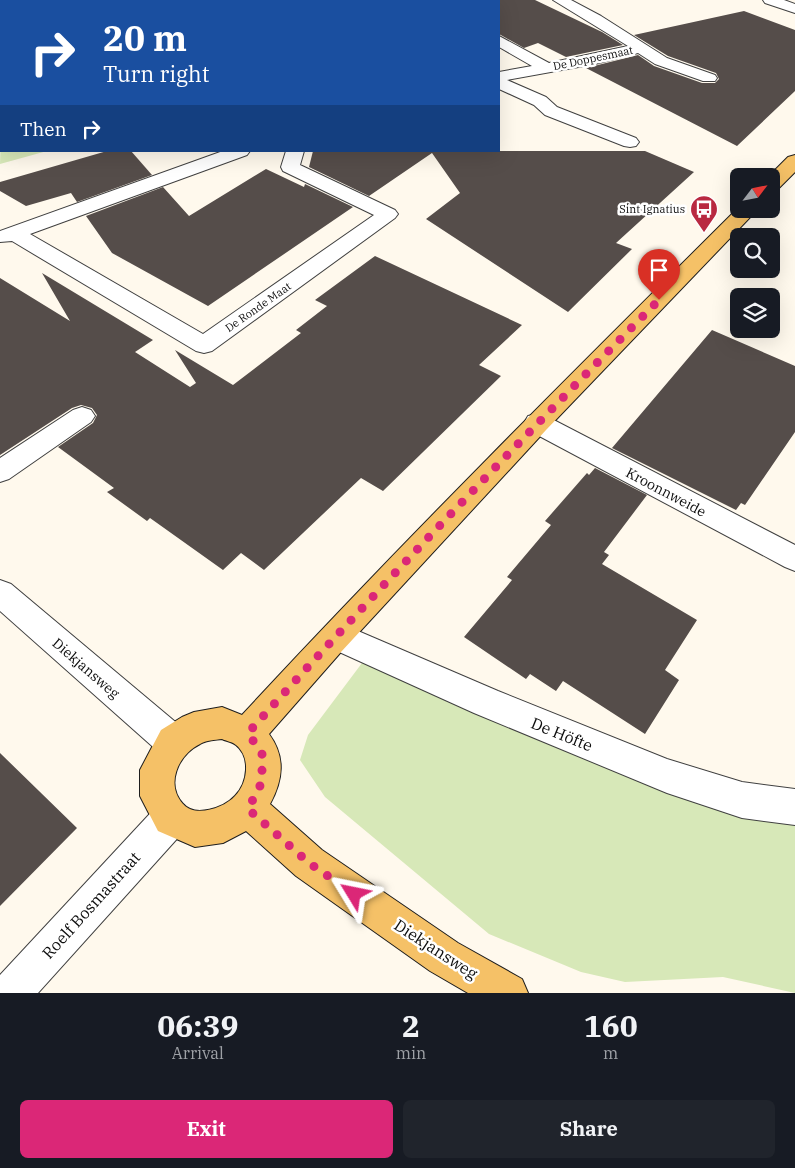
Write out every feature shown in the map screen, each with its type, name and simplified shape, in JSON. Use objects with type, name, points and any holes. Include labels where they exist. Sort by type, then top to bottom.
[{"type":"main road","points":[[780,176],[795,161]]},
{"type":"main road","points":[[248,733],[537,424],[739,218]]},
{"type":"main road","points":[[222,723],[248,733],[262,754],[262,782],[248,809],[224,825],[195,829],[171,818],[158,796],[157,770],[173,742],[194,728],[222,723]]},
{"type":"main road","name":"Diekjansweg","points":[[248,809],[309,863],[444,957],[508,993]]},
{"type":"street","name":"De Doppesmaat","points":[[560,0],[596,18],[661,61],[709,78]]},
{"type":"street","points":[[770,0],[795,9]]},
{"type":"street","name":"De Doppesmaat","points":[[500,42],[547,68]]},
{"type":"street","name":"De Doppesmaat","points":[[500,77],[640,48]]},
{"type":"street","points":[[500,83],[540,101],[551,111],[630,142]]},
{"type":"street","name":"De Ronde Maat","points":[[7,236],[238,152]]},
{"type":"street","name":"De Ronde Maat","points":[[7,236],[204,345],[388,214],[290,167],[295,152]]},
{"type":"street","points":[[0,472],[82,416]]},
{"type":"street","name":"Kroonnweide","points":[[537,424],[795,559]]},
{"type":"street","name":"Diekjansweg","points":[[0,593],[173,742]]},
{"type":"street","name":"De Höfte","points":[[337,636],[486,702],[667,776],[742,800],[795,807]]},
{"type":"street","name":"Roelf Bosmastraat","points":[[11,993],[171,818]]},
{"type":"green space","points":[[0,152],[43,152],[0,164]]},
{"type":"green space","points":[[365,659],[795,820],[795,993],[723,977],[625,982],[581,972],[489,934],[325,797],[300,760],[308,735]]},
{"type":"building","points":[[500,0],[535,0],[602,32],[623,45],[566,57],[538,43],[524,48],[500,35]]},
{"type":"building","points":[[744,11],[795,30],[795,91],[737,146],[586,68],[638,55],[654,66],[702,83],[715,83],[719,79],[716,73],[668,56],[634,35]]},
{"type":"building","points":[[645,151],[694,172],[616,243],[632,249],[568,312],[426,219],[460,193],[432,153],[369,196],[309,167],[313,152]]},
{"type":"building","points":[[104,152],[132,152],[152,175],[77,202],[71,193],[26,206],[0,191],[0,182]]},
{"type":"building","points":[[266,169],[304,187],[305,184],[353,207],[208,306],[112,253],[86,216],[163,187],[189,216]]},
{"type":"building","points":[[375,256],[522,325],[479,365],[501,376],[383,491],[361,478],[264,570],[241,553],[223,570],[150,518],[147,521],[107,492],[114,488],[58,447],[93,423],[97,415],[92,408],[81,405],[72,408],[0,455],[0,278],[70,321],[42,273],[153,340],[135,352],[190,387],[196,383],[175,350],[233,385],[301,333],[296,330],[327,306],[315,300]]},
{"type":"building","points":[[712,330],[795,366],[795,432],[745,505],[741,503],[736,510],[612,448]]},
{"type":"building","points":[[595,468],[647,495],[604,552],[609,555],[602,564],[697,620],[665,670],[679,680],[645,734],[563,681],[556,691],[530,674],[526,679],[464,637],[512,580],[507,577],[551,525],[545,521],[587,473],[589,475]]},
{"type":"building","points":[[0,753],[77,828],[0,906]]},
{"type":"place","name":"Sint Ignatius","points":[[704,233]]},
{"type":"route","points":[[354,894],[309,863],[248,809],[262,782],[262,754],[248,733],[330,642],[537,424],[659,300]]}]
